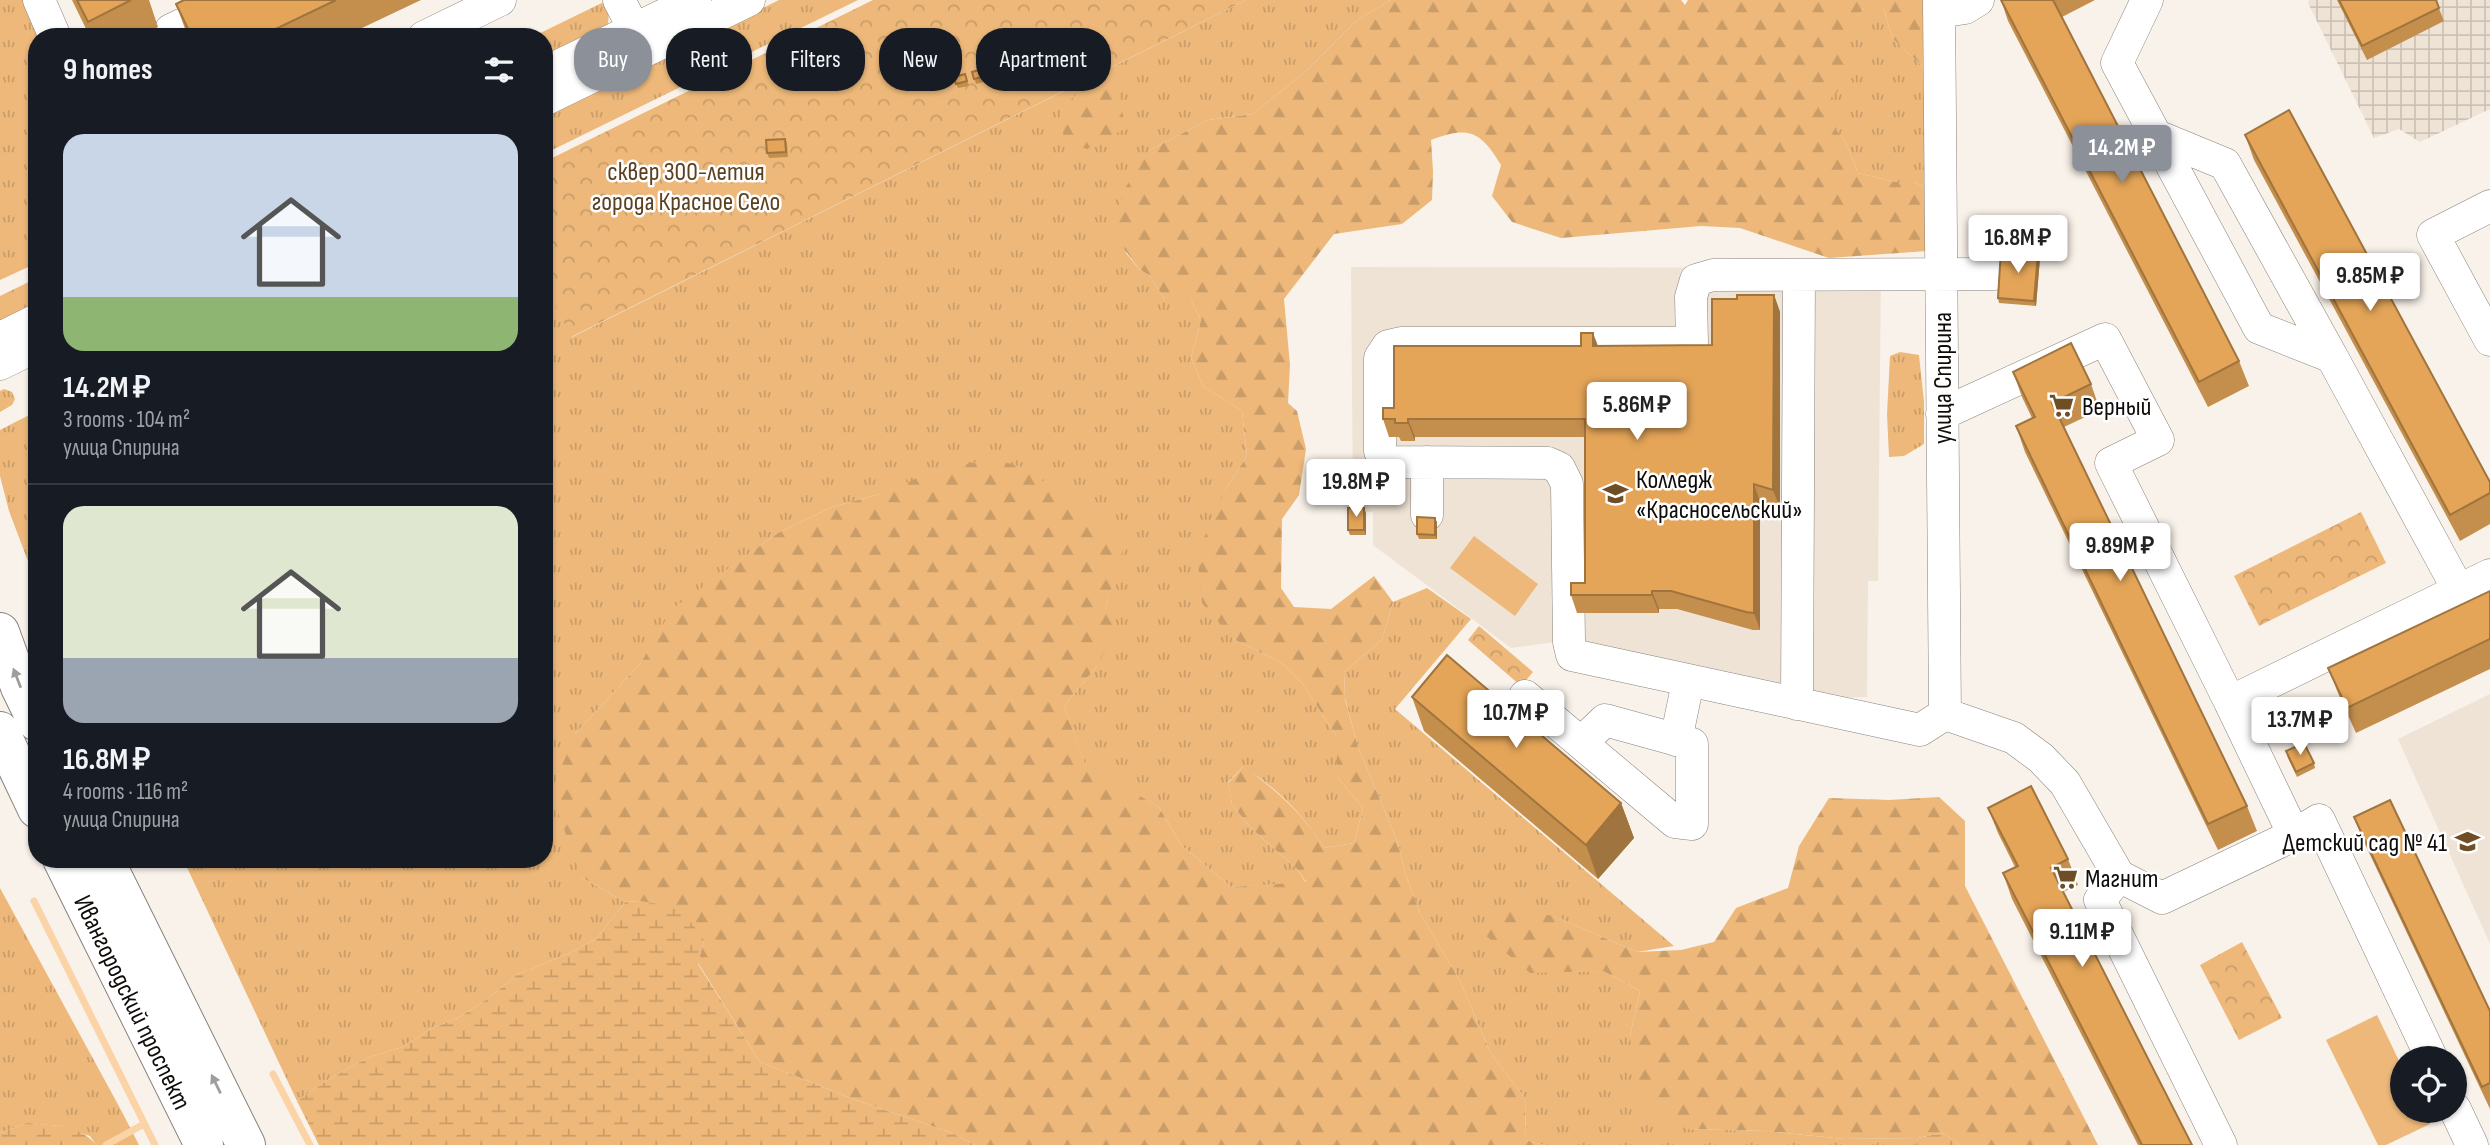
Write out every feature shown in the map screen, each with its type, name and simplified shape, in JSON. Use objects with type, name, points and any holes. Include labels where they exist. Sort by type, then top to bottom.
[{"type":"highway","points":[[0,632],[28,703]]},
{"type":"highway","points":[[0,731],[28,789]]},
{"type":"highway","name":"Ивангородский проспект","points":[[66,868],[204,1145]]},
{"type":"highway","name":"Ивангородский проспект","points":[[108,868],[246,1145]]},
{"type":"street","points":[[39,0],[51,28]]},
{"type":"street","points":[[175,28],[234,0]]},
{"type":"street","points":[[442,28],[499,0]]},
{"type":"street","points":[[620,0],[634,28]]},
{"type":"street","points":[[652,31],[695,0]]},
{"type":"street","points":[[652,36],[749,0]]},
{"type":"street","points":[[1939,6],[1965,8],[1978,0]]},
{"type":"street","name":"улица Спирина","points":[[1939,6],[1945,715]]},
{"type":"street","points":[[2135,8],[2117,62],[2259,328],[2332,357]]},
{"type":"street","points":[[553,70],[574,63]]},
{"type":"street","points":[[553,94],[574,81]]},
{"type":"street","points":[[2157,136],[2225,164],[2459,591]]},
{"type":"street","points":[[2490,206],[2433,235],[2490,340]]},
{"type":"street","points":[[1994,274],[1713,275],[1696,280],[1691,297],[1692,343],[1401,343],[1388,346],[1380,358],[1380,451],[1384,458],[1393,461],[1548,463],[1559,468],[1567,484],[1569,642],[1572,655],[1920,730],[1945,715],[2014,738],[2041,758],[2064,783],[2119,876],[2162,898],[2294,835],[2319,820],[2426,1046]]},
{"type":"street","points":[[1797,704],[1799,275]]},
{"type":"street","points":[[0,338],[28,324]]},
{"type":"street","points":[[1942,414],[2105,339],[2158,440],[2111,463],[2294,835]]},
{"type":"street","points":[[0,364],[28,350]]},
{"type":"street","points":[[1427,462],[1427,515]]},
{"type":"street","points":[[2230,702],[2490,575]]},
{"type":"street","points":[[1676,740],[1688,681]]},
{"type":"street","points":[[1525,696],[1675,822],[1692,824],[1692,744],[1605,720],[1581,743]]},
{"type":"street","points":[[2119,876],[2100,900],[2221,1145]]},
{"type":"street","points":[[2462,1123],[2472,1145]]},
{"type":"shaded area","points":[[2309,0],[2490,0],[2490,109],[2420,142],[2399,129],[2374,138],[2308,3]]},
{"type":"shaded area","name":"Колледж «Красносельский»","points":[[1351,267],[1881,268],[1878,581],[1868,581],[1867,697],[1816,698],[1788,682],[1775,684],[1562,641],[1511,648],[1373,545],[1373,512],[1353,512]]},
{"type":"shaded area","name":"Детский сад № 41","points":[[2490,694],[2490,944],[2398,739]]},
{"type":"green space","points":[[0,0],[29,0],[43,28],[28,28],[28,267],[0,280]]},
{"type":"green space","points":[[779,0],[858,0],[801,28],[766,28],[766,45],[752,52],[752,28],[722,28]]},
{"type":"green space","name":"сквер 300-летия города Красное Село","points":[[873,0],[1246,0],[1111,67],[1111,28],[976,28],[976,91],[1064,91],[571,337],[553,301],[553,158],[688,91],[752,91],[752,60],[766,53],[766,91],[865,91],[865,28],[816,28]]},
{"type":"green space","points":[[1246,0],[1391,0],[1357,20],[1307,70],[1253,114],[1208,120],[1150,150],[1126,253],[1139,269],[1150,276],[1165,300],[1191,300],[1201,320],[1191,358],[1203,386],[1242,411],[1247,456],[1225,490],[1233,639],[1282,663],[1302,683],[1337,737],[1337,777],[1363,808],[1354,843],[1324,848],[1288,803],[1243,767],[1228,782],[1232,805],[1252,829],[1297,869],[1306,883],[1231,887],[1181,845],[1159,807],[1085,765],[1064,706],[1097,666],[1105,610],[1124,542],[880,494],[832,507],[778,533],[673,609],[640,664],[575,734],[581,877],[625,902],[597,938],[570,953],[518,974],[458,1018],[432,1028],[402,1047],[367,1058],[297,1101],[187,868],[553,868],[553,300],[572,337],[1064,91],[1111,91],[1111,68]]},
{"type":"green space","points":[[1391,0],[1681,0],[1685,5],[1688,0],[1929,0],[1932,75],[1893,39],[1883,7],[1865,7],[1838,42],[1859,59],[1853,77],[1819,109],[1845,141],[1858,173],[1895,182],[1913,182],[1931,189],[1927,251],[1829,258],[1740,228],[1701,226],[1561,238],[1512,222],[1492,196],[1501,165],[1479,138],[1472,134],[1455,133],[1431,140],[1432,200],[1402,224],[1334,234],[1284,299],[1290,365],[1288,403],[1297,411],[1306,449],[1299,495],[1282,519],[1281,588],[1294,607],[1331,609],[1374,576],[1393,602],[1382,640],[1344,672],[1345,699],[1358,747],[1398,843],[1405,873],[1420,913],[1460,981],[1491,1054],[1525,1098],[1526,1140],[1543,1145],[975,1145],[952,1133],[853,1099],[760,1062],[698,963],[704,940],[640,901],[625,902],[581,877],[553,798],[553,787],[575,734],[640,664],[672,609],[778,533],[832,507],[880,494],[940,468],[994,459],[1025,468],[1125,542],[1105,610],[1117,628],[1097,666],[1064,706],[1085,764],[1159,807],[1181,845],[1231,887],[1306,882],[1297,869],[1252,829],[1232,805],[1228,783],[1244,766],[1298,813],[1324,848],[1354,843],[1363,808],[1337,777],[1337,737],[1302,683],[1282,663],[1233,639],[1202,603],[1197,554],[1225,490],[1247,456],[1242,411],[1203,386],[1191,358],[1201,320],[1191,300],[1165,300],[1150,276],[1139,269],[1110,230],[1125,188],[1150,150],[1208,120],[1253,114],[1307,70],[1357,20]]},
{"type":"green space","points":[[606,1],[609,6],[608,28],[574,28],[574,44],[553,55],[553,28],[550,28]]},
{"type":"green space","points":[[1865,7],[1883,7],[1893,39],[1932,75],[1931,189],[1913,182],[1895,182],[1858,173],[1845,141],[1818,109],[1833,94],[1837,42]]},
{"type":"green space","points":[[666,56],[666,91],[672,91],[553,150],[553,112],[595,91],[652,91],[652,63]]},
{"type":"green space","points":[[1111,81],[1115,81],[1126,128],[1087,149],[1064,140],[1060,110],[1080,91],[1111,91]]},
{"type":"green space","points":[[28,282],[28,309],[0,323],[0,296]]},
{"type":"green space","points":[[1900,352],[1919,355],[1924,402],[1924,444],[1904,456],[1889,457],[1887,414],[1890,356]]},
{"type":"green space","points":[[4,389],[12,392],[15,399],[12,405],[0,412],[0,391]]},
{"type":"green space","points":[[28,416],[28,561],[9,511],[0,476],[0,430]]},
{"type":"green space","points":[[2361,512],[2386,563],[2259,626],[2234,576]]},
{"type":"green space","points":[[1474,536],[1538,584],[1515,616],[1450,568]]},
{"type":"green space","points":[[1427,588],[1471,619],[1395,709],[1674,946],[1637,952],[1554,916],[1530,972],[1603,971],[1640,991],[1630,1036],[1686,1129],[1765,1131],[1844,1139],[1917,1138],[1916,1145],[1543,1145],[1526,1140],[1525,1098],[1491,1054],[1460,981],[1420,913],[1405,873],[1398,843],[1358,747],[1345,698],[1344,672],[1382,640],[1393,602]]},
{"type":"green space","points":[[1479,626],[1533,672],[1521,686],[1468,640]]},
{"type":"green space","points":[[1939,797],[1965,821],[1965,886],[2098,1145],[1960,1145],[1943,1133],[1917,1138],[1844,1139],[1765,1131],[1686,1129],[1637,1099],[1630,1036],[1640,991],[1603,971],[1530,973],[1479,930],[1497,906],[1554,916],[1637,952],[1681,950],[1714,942],[1736,908],[1788,888],[1799,846],[1829,798],[1889,800]]},
{"type":"green space","points":[[0,888],[139,1145],[96,1145],[90,1136],[59,1126],[27,1123],[0,1133]]},
{"type":"green space","points":[[640,901],[678,911],[697,930],[704,940],[698,964],[760,1062],[853,1099],[952,1133],[975,1145],[319,1145],[297,1101],[367,1058],[402,1047],[432,1028],[458,1018],[518,974],[570,953],[597,938],[625,902]]},
{"type":"green space","points":[[2242,942],[2282,1018],[2239,1040],[2200,965]]},
{"type":"green space","points":[[2377,1015],[2392,1046],[2390,1123],[2430,1124],[2386,1145],[2378,1145],[2326,1040]]},
{"type":"green space","points":[[27,1123],[74,1130],[83,1133],[96,1145],[0,1145],[0,1133]]},
{"type":"green space","points":[[1943,1133],[1960,1145],[1916,1145],[1917,1138]]},
{"type":"building","points":[[77,0],[131,0],[88,22]]},
{"type":"building","points":[[184,0],[336,0],[278,28],[188,28],[176,4]]},
{"type":"building","points":[[2001,0],[2053,0],[2239,361],[2199,382]]},
{"type":"building","points":[[2339,0],[2436,0],[2439,8],[2362,46]]},
{"type":"building","points":[[2289,110],[2490,482],[2490,493],[2450,515],[2245,135]]},
{"type":"building","points":[[785,139],[786,152],[767,153],[766,140]]},
{"type":"building","points":[[2001,250],[2038,253],[2034,301],[1998,298]]},
{"type":"building","points":[[1737,295],[1774,295],[1773,490],[1754,484],[1754,613],[1671,591],[1652,591],[1652,595],[1571,595],[1571,583],[1585,583],[1585,419],[1408,419],[1408,423],[1395,423],[1395,419],[1383,419],[1383,408],[1394,408],[1394,346],[1581,346],[1581,333],[1593,333],[1593,346],[1712,345],[1712,299],[1737,299]]},
{"type":"building","points":[[2071,343],[2091,384],[2052,403],[2247,806],[2208,824],[2016,426],[2035,417],[2013,372]]},
{"type":"building","points":[[1348,508],[1364,508],[1364,530],[1348,530]]},
{"type":"building","points":[[1417,517],[1435,518],[1435,535],[1417,534]]},
{"type":"building","points":[[2490,591],[2490,639],[2347,708],[2328,668]]},
{"type":"building","points":[[1447,655],[1621,803],[1586,845],[1412,697]]},
{"type":"building","points":[[2304,743],[2314,763],[2296,772],[2286,751]]},
{"type":"building","points":[[2031,786],[2068,859],[2051,868],[2192,1145],[2142,1145],[2003,873],[2018,866],[1988,808]]},
{"type":"building","points":[[2390,800],[2490,1011],[2490,1083],[2482,1087],[2467,1055],[2467,1046],[2463,1046],[2354,817]]},
{"type":"waterway","points":[[34,901],[155,1145]]},
{"type":"waterway","points":[[273,1074],[310,1145]]},
{"type":"waterway","points":[[106,1145],[144,1124]]},
{"type":"place","name":"Верный","points":[[2062,406]]},
{"type":"place","name":"Колледж «Красносельский»","points":[[1616,494]]},
{"type":"place","name":"Детский сад № 41","points":[[2467,842]]},
{"type":"place","name":"Магнит","points":[[2065,878]]}]
